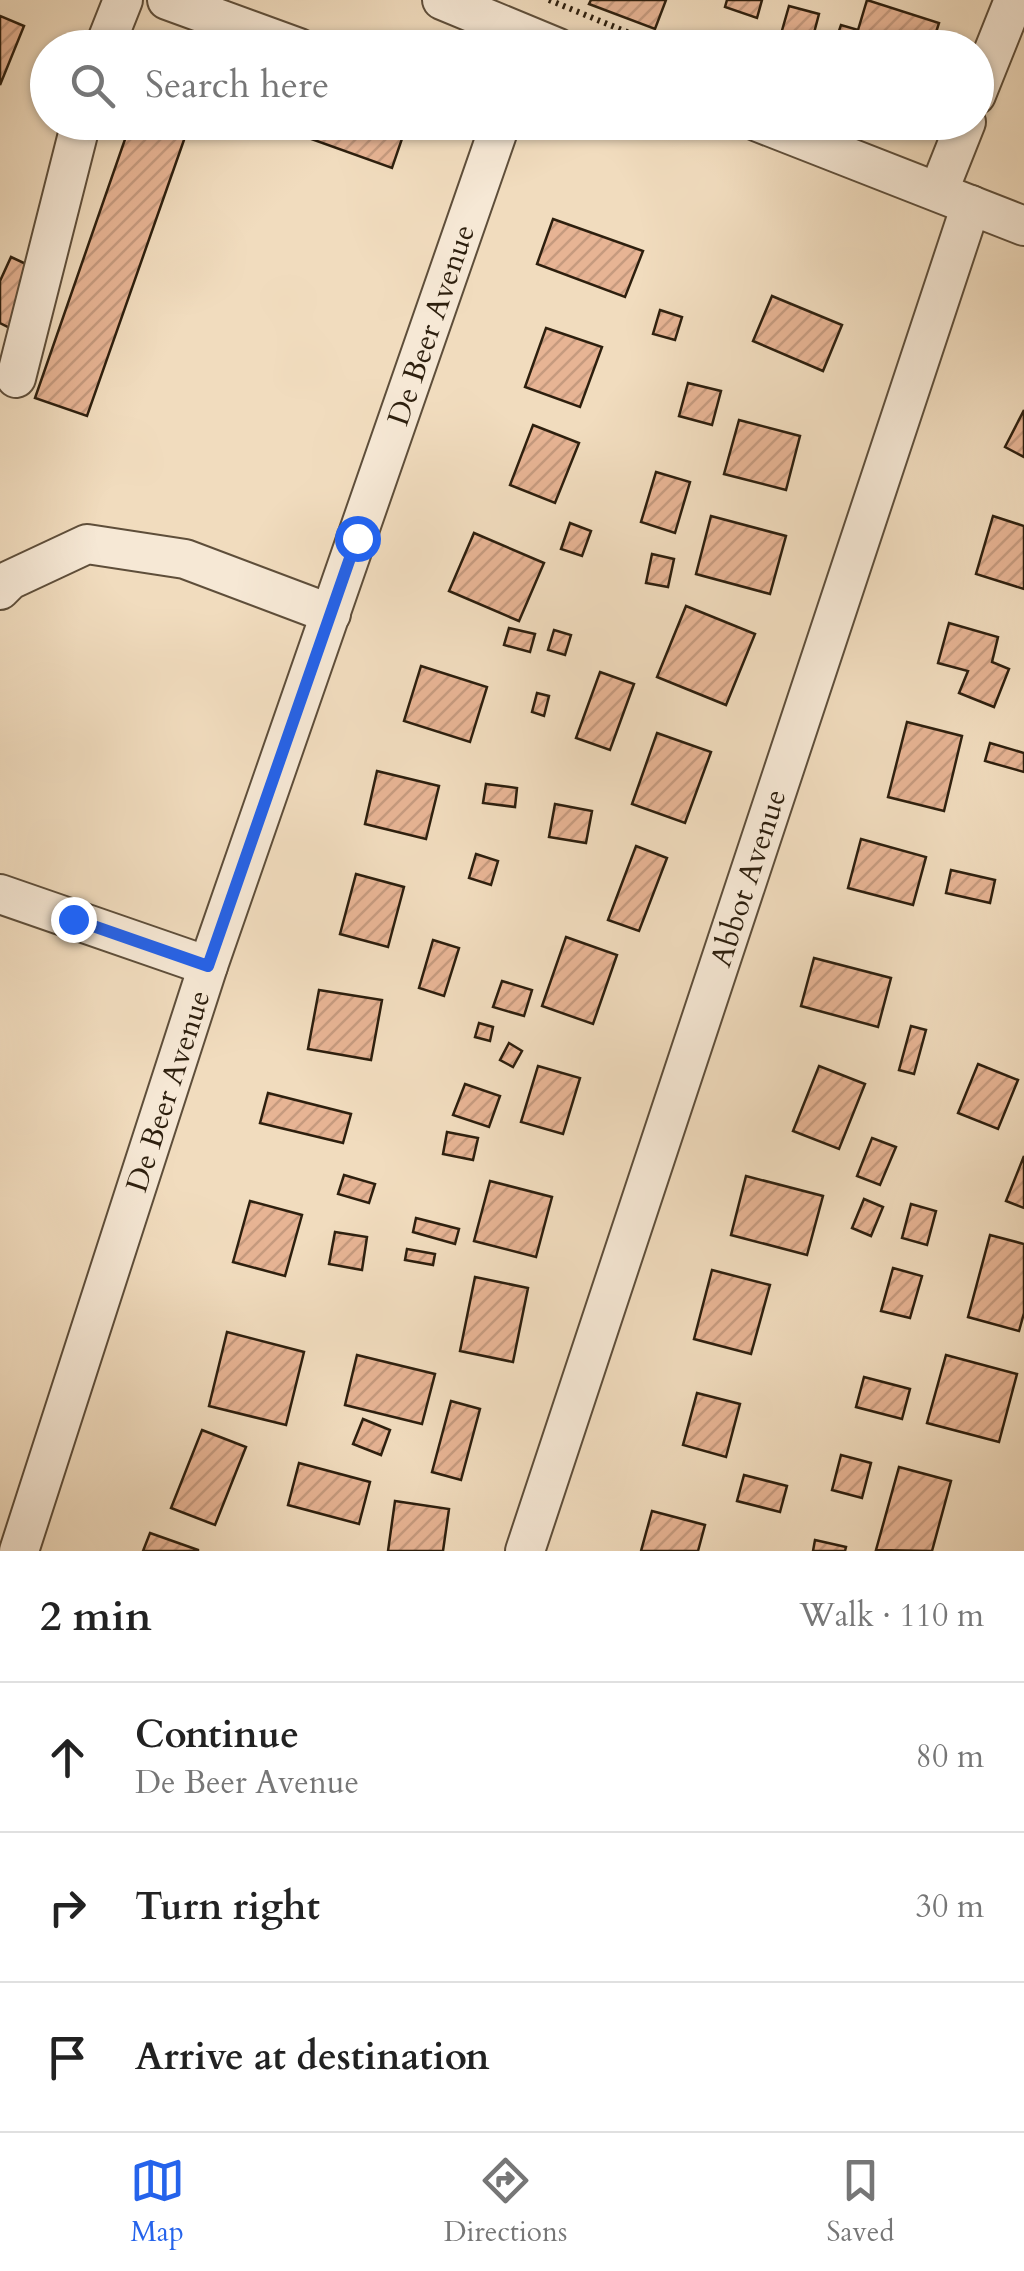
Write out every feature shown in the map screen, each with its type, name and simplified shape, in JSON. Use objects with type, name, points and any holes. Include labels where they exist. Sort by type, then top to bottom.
[{"type":"street","points":[[111,30],[122,0]]},
{"type":"street","points":[[167,0],[250,30]]},
{"type":"street","points":[[994,51],[1014,0]]},
{"type":"street","points":[[452,2],[510,30]]},
{"type":"street","points":[[16,378],[76,140]]},
{"type":"street","name":"De Beer Avenue","points":[[19,1551],[208,966],[495,140]]},
{"type":"street","points":[[805,140],[1024,226]]},
{"type":"street","name":"Abbot Avenue","points":[[525,1551],[955,198],[963,140]]},
{"type":"street","points":[[0,590],[10,580],[87,544],[185,559],[331,614]]},
{"type":"street","points":[[0,894],[208,966]]},
{"type":"path","points":[[549,0],[622,30]]},
{"type":"building","points":[[591,0],[666,0],[655,29],[589,4]]},
{"type":"building","points":[[727,0],[762,0],[757,18],[725,7]]},
{"type":"building","points":[[867,0],[939,23],[937,30],[858,30]]},
{"type":"building","points":[[789,6],[819,14],[815,30],[782,30]]},
{"type":"building","points":[[0,16],[24,26],[0,85]]},
{"type":"building","points":[[125,140],[184,140],[87,416],[35,398]]},
{"type":"building","points":[[314,140],[402,140],[392,168]]},
{"type":"building","points":[[553,219],[643,251],[625,297],[537,264]]},
{"type":"building","points":[[11,257],[37,269],[10,328],[0,323],[0,281]]},
{"type":"building","points":[[772,296],[842,325],[823,371],[753,341]]},
{"type":"building","points":[[660,310],[682,317],[675,340],[653,334]]},
{"type":"building","points":[[546,328],[602,347],[580,407],[525,387]]},
{"type":"building","points":[[688,383],[721,391],[712,425],[679,416]]},
{"type":"building","points":[[1024,410],[1024,457],[1005,447]]},
{"type":"building","points":[[739,420],[800,436],[786,490],[724,474]]},
{"type":"building","points":[[533,425],[579,443],[555,503],[510,485]]},
{"type":"building","points":[[656,472],[690,482],[675,533],[641,522]]},
{"type":"building","points":[[711,516],[786,536],[770,594],[696,574]]},
{"type":"building","points":[[993,516],[1024,526],[1024,589],[976,574]]},
{"type":"building","points":[[570,523],[591,531],[582,556],[561,549]]},
{"type":"building","points":[[474,533],[544,563],[519,621],[449,591]]},
{"type":"building","points":[[652,554],[674,559],[668,587],[646,583]]},
{"type":"building","points":[[686,606],[755,634],[726,705],[657,677]]},
{"type":"building","points":[[949,623],[998,637],[992,662],[1009,669],[994,707],[959,693],[968,671],[938,663]]},
{"type":"building","points":[[509,628],[535,634],[530,652],[504,645]]},
{"type":"building","points":[[554,630],[571,635],[565,655],[548,650]]},
{"type":"building","points":[[421,666],[487,687],[470,742],[404,721]]},
{"type":"building","points":[[600,672],[634,684],[610,750],[576,738]]},
{"type":"building","points":[[537,693],[549,696],[544,716],[532,712]]},
{"type":"building","points":[[907,722],[962,736],[944,811],[888,797]]},
{"type":"building","points":[[657,733],[711,752],[685,823],[632,804]]},
{"type":"building","points":[[990,743],[1024,753],[1024,772],[985,761]]},
{"type":"building","points":[[377,771],[439,786],[426,839],[365,824]]},
{"type":"building","points":[[486,784],[517,788],[515,807],[483,803]]},
{"type":"building","points":[[555,804],[592,811],[586,843],[549,837]]},
{"type":"building","points":[[861,839],[926,857],[913,905],[848,888]]},
{"type":"building","points":[[636,846],[667,858],[639,931],[608,920]]},
{"type":"building","points":[[476,854],[498,861],[491,885],[469,878]]},
{"type":"building","points":[[951,870],[995,880],[990,903],[946,893]]},
{"type":"building","points":[[356,874],[404,887],[388,947],[340,934]]},
{"type":"building","points":[[566,937],[617,955],[593,1024],[542,1006]]},
{"type":"building","points":[[433,940],[459,948],[444,996],[419,988]]},
{"type":"building","points":[[814,958],[891,978],[878,1027],[801,1006]]},
{"type":"building","points":[[502,981],[532,990],[524,1016],[493,1007]]},
{"type":"building","points":[[319,990],[382,1000],[371,1060],[308,1049]]},
{"type":"building","points":[[479,1023],[493,1027],[490,1041],[475,1037]]},
{"type":"building","points":[[911,1026],[926,1030],[914,1074],[899,1070]]},
{"type":"building","points":[[509,1043],[522,1051],[513,1067],[500,1060]]},
{"type":"building","points":[[978,1064],[1018,1080],[998,1129],[958,1113]]},
{"type":"building","points":[[538,1066],[580,1078],[563,1134],[521,1122]]},
{"type":"building","points":[[819,1066],[865,1084],[839,1149],[793,1131]]},
{"type":"building","points":[[465,1084],[500,1096],[489,1127],[453,1115]]},
{"type":"building","points":[[268,1093],[351,1114],[343,1143],[260,1123]]},
{"type":"building","points":[[447,1132],[478,1138],[473,1160],[443,1154]]},
{"type":"building","points":[[872,1138],[896,1147],[880,1185],[857,1176]]},
{"type":"building","points":[[1024,1156],[1024,1208],[1006,1201]]},
{"type":"building","points":[[344,1175],[375,1184],[369,1203],[338,1194]]},
{"type":"building","points":[[746,1176],[823,1196],[807,1255],[731,1235]]},
{"type":"building","points":[[490,1181],[552,1197],[536,1257],[474,1241]]},
{"type":"building","points":[[864,1199],[883,1207],[871,1236],[852,1228]]},
{"type":"building","points":[[250,1201],[302,1215],[285,1276],[233,1262]]},
{"type":"building","points":[[911,1204],[936,1211],[927,1245],[902,1238]]},
{"type":"building","points":[[416,1218],[459,1229],[455,1244],[413,1232]]},
{"type":"building","points":[[335,1232],[367,1237],[362,1270],[329,1264]]},
{"type":"building","points":[[990,1235],[1024,1244],[1024,1313],[1019,1331],[968,1317]]},
{"type":"building","points":[[407,1249],[435,1254],[433,1265],[405,1260]]},
{"type":"building","points":[[893,1268],[922,1276],[910,1318],[881,1311]]},
{"type":"building","points":[[712,1270],[770,1285],[751,1354],[694,1339]]},
{"type":"building","points":[[475,1277],[528,1288],[513,1362],[460,1351]]},
{"type":"building","points":[[227,1332],[304,1352],[286,1425],[209,1406]]},
{"type":"building","points":[[357,1355],[435,1374],[422,1424],[345,1405]]},
{"type":"building","points":[[946,1355],[1017,1374],[999,1442],[927,1423]]},
{"type":"building","points":[[864,1377],[910,1389],[902,1419],[856,1407]]},
{"type":"building","points":[[697,1393],[740,1404],[726,1457],[683,1445]]},
{"type":"building","points":[[451,1401],[480,1409],[461,1480],[432,1472]]},
{"type":"building","points":[[363,1419],[390,1430],[381,1455],[353,1444]]},
{"type":"building","points":[[202,1430],[246,1447],[215,1525],[171,1508]]},
{"type":"building","points":[[841,1455],[871,1463],[862,1498],[832,1490]]},
{"type":"building","points":[[299,1463],[370,1482],[359,1524],[288,1505]]},
{"type":"building","points":[[899,1467],[951,1481],[932,1551],[876,1550]]},
{"type":"building","points":[[744,1475],[787,1486],[780,1512],[737,1501]]},
{"type":"building","points":[[395,1501],[449,1509],[443,1551],[388,1551]]},
{"type":"building","points":[[652,1511],[705,1525],[698,1551],[641,1551]]},
{"type":"building","points":[[150,1533],[198,1550],[198,1551],[143,1551]]},
{"type":"building","points":[[815,1540],[846,1547],[845,1551],[813,1551]]},
{"type":"route","points":[[73,919],[208,966],[357,538]]}]
